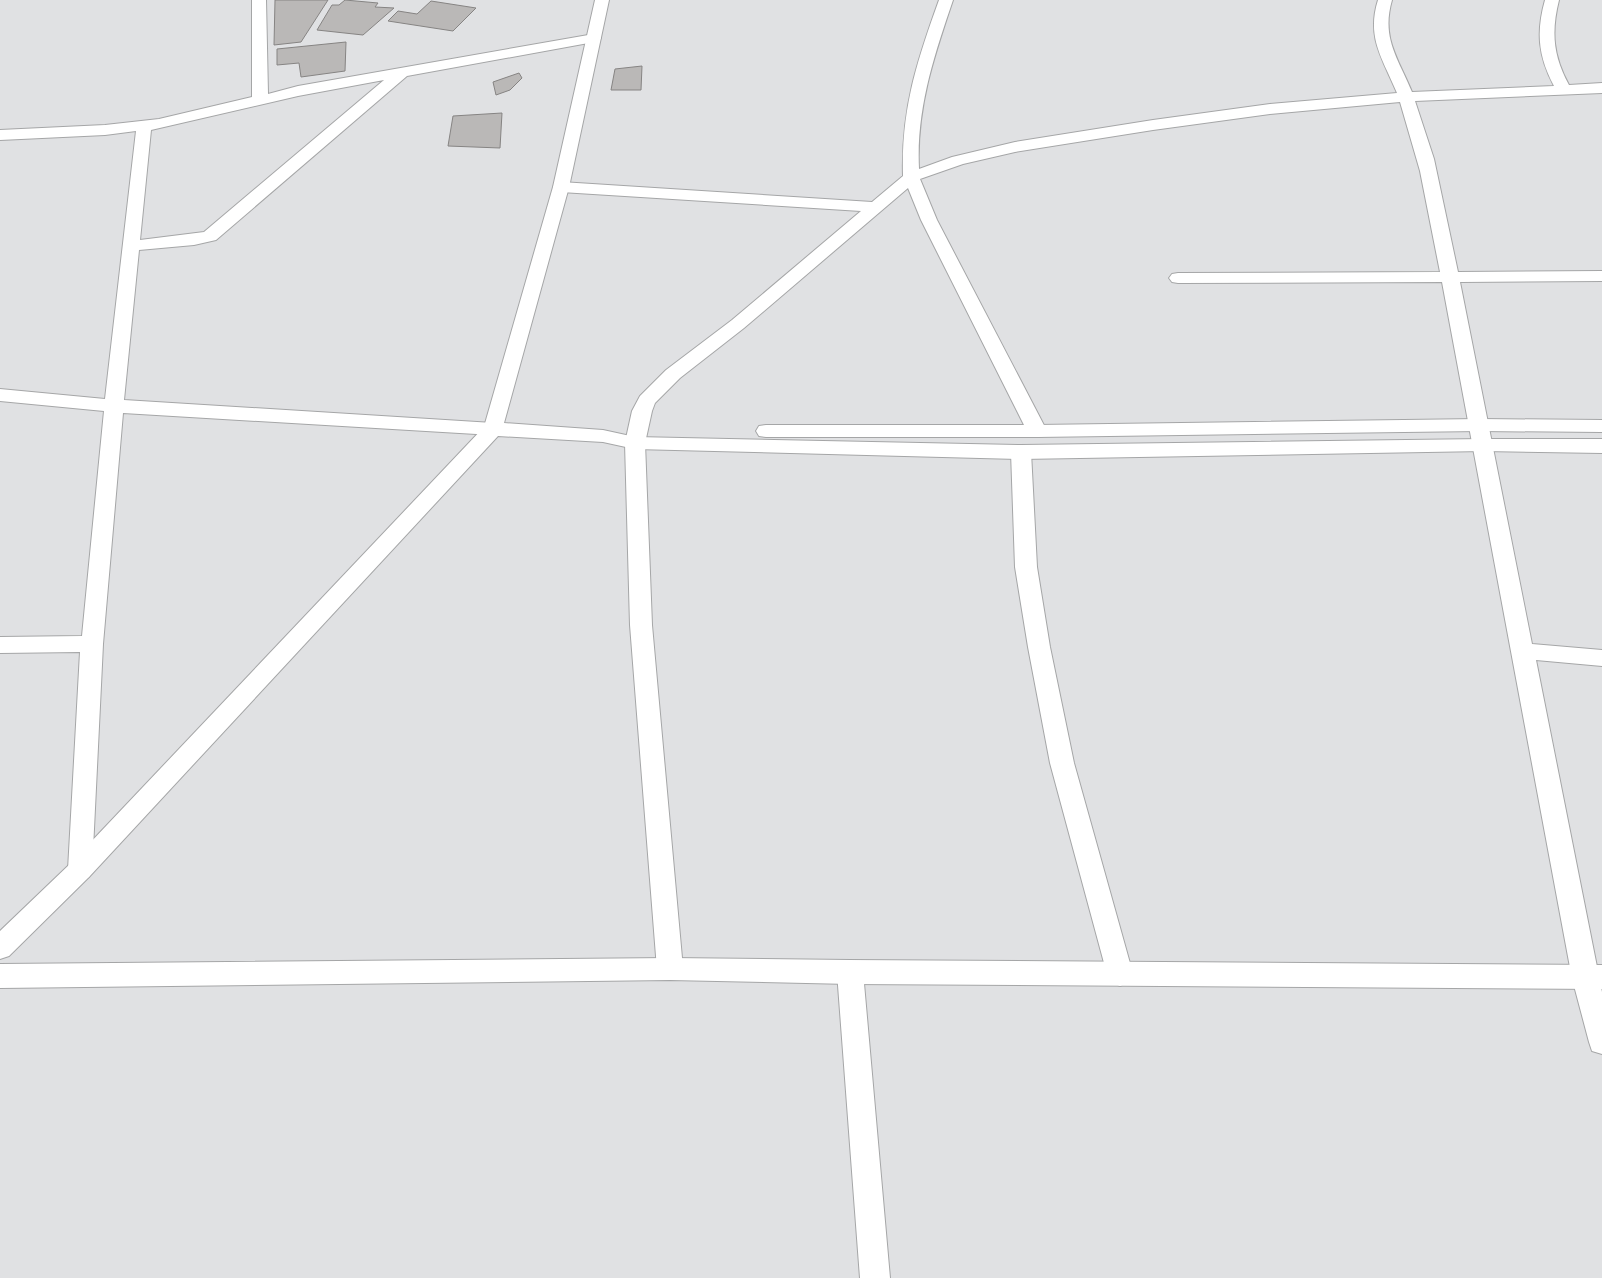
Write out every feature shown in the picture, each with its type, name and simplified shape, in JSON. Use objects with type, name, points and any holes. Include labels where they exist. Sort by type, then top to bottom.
[{"type":"street","points":[[259,0],[260,100]]},
{"type":"street","points":[[0,948],[80,870],[493,429],[561,187],[602,0]]},
{"type":"street","points":[[946,0],[925,60],[916,95],[910,152],[911,177],[929,220],[1037,431]]},
{"type":"street","points":[[1385,0],[1380,12],[1381,37],[1384,50],[1407,97],[1427,164],[1484,445],[1522,651],[1593,978],[1602,1042]]},
{"type":"street","points":[[1552,0],[1545,23],[1546,49],[1555,74],[1564,90]]},
{"type":"street","points":[[0,135],[144,126],[260,100],[404,71],[594,38]]},
{"type":"street","points":[[131,246],[194,240],[210,236],[404,71]]},
{"type":"street","points":[[670,969],[642,625],[635,437],[642,411],[648,400],[674,374],[738,324],[911,177],[958,160],[1015,147],[1153,125],[1270,109],[1407,97],[1602,88]]},
{"type":"street","points":[[80,870],[92,644],[114,406],[144,126]]},
{"type":"street","points":[[561,187],[874,207]]},
{"type":"street","points":[[1178,278],[1342,276],[1450,278],[1602,276]]},
{"type":"street","points":[[0,395],[114,406],[603,436],[1022,452],[1484,445],[1602,446]]},
{"type":"street","points":[[635,437],[1480,425],[1602,426]]},
{"type":"street","points":[[1022,452],[1026,567],[1039,647],[1062,763],[1120,974]]},
{"type":"street","points":[[0,645],[92,644]]},
{"type":"street","points":[[1522,651],[1602,658]]},
{"type":"street","points":[[0,976],[670,969],[850,972],[1593,978]]},
{"type":"street","points":[[850,972],[875,1278]]},
{"type":"building","points":[[275,0],[328,0],[301,42],[274,45]]},
{"type":"building","points":[[345,0],[378,3],[375,7],[394,8],[363,35],[317,30],[332,5],[339,5]]},
{"type":"building","points":[[431,1],[476,8],[453,31],[388,21],[398,11],[417,14]]},
{"type":"building","points":[[346,42],[345,71],[301,77],[299,63],[277,65],[277,49]]},
{"type":"building","points":[[642,66],[641,90],[611,90],[615,69]]},
{"type":"building","points":[[519,73],[522,78],[510,90],[496,95],[493,82]]},
{"type":"building","points":[[502,113],[500,148],[448,146],[453,116]]}]
